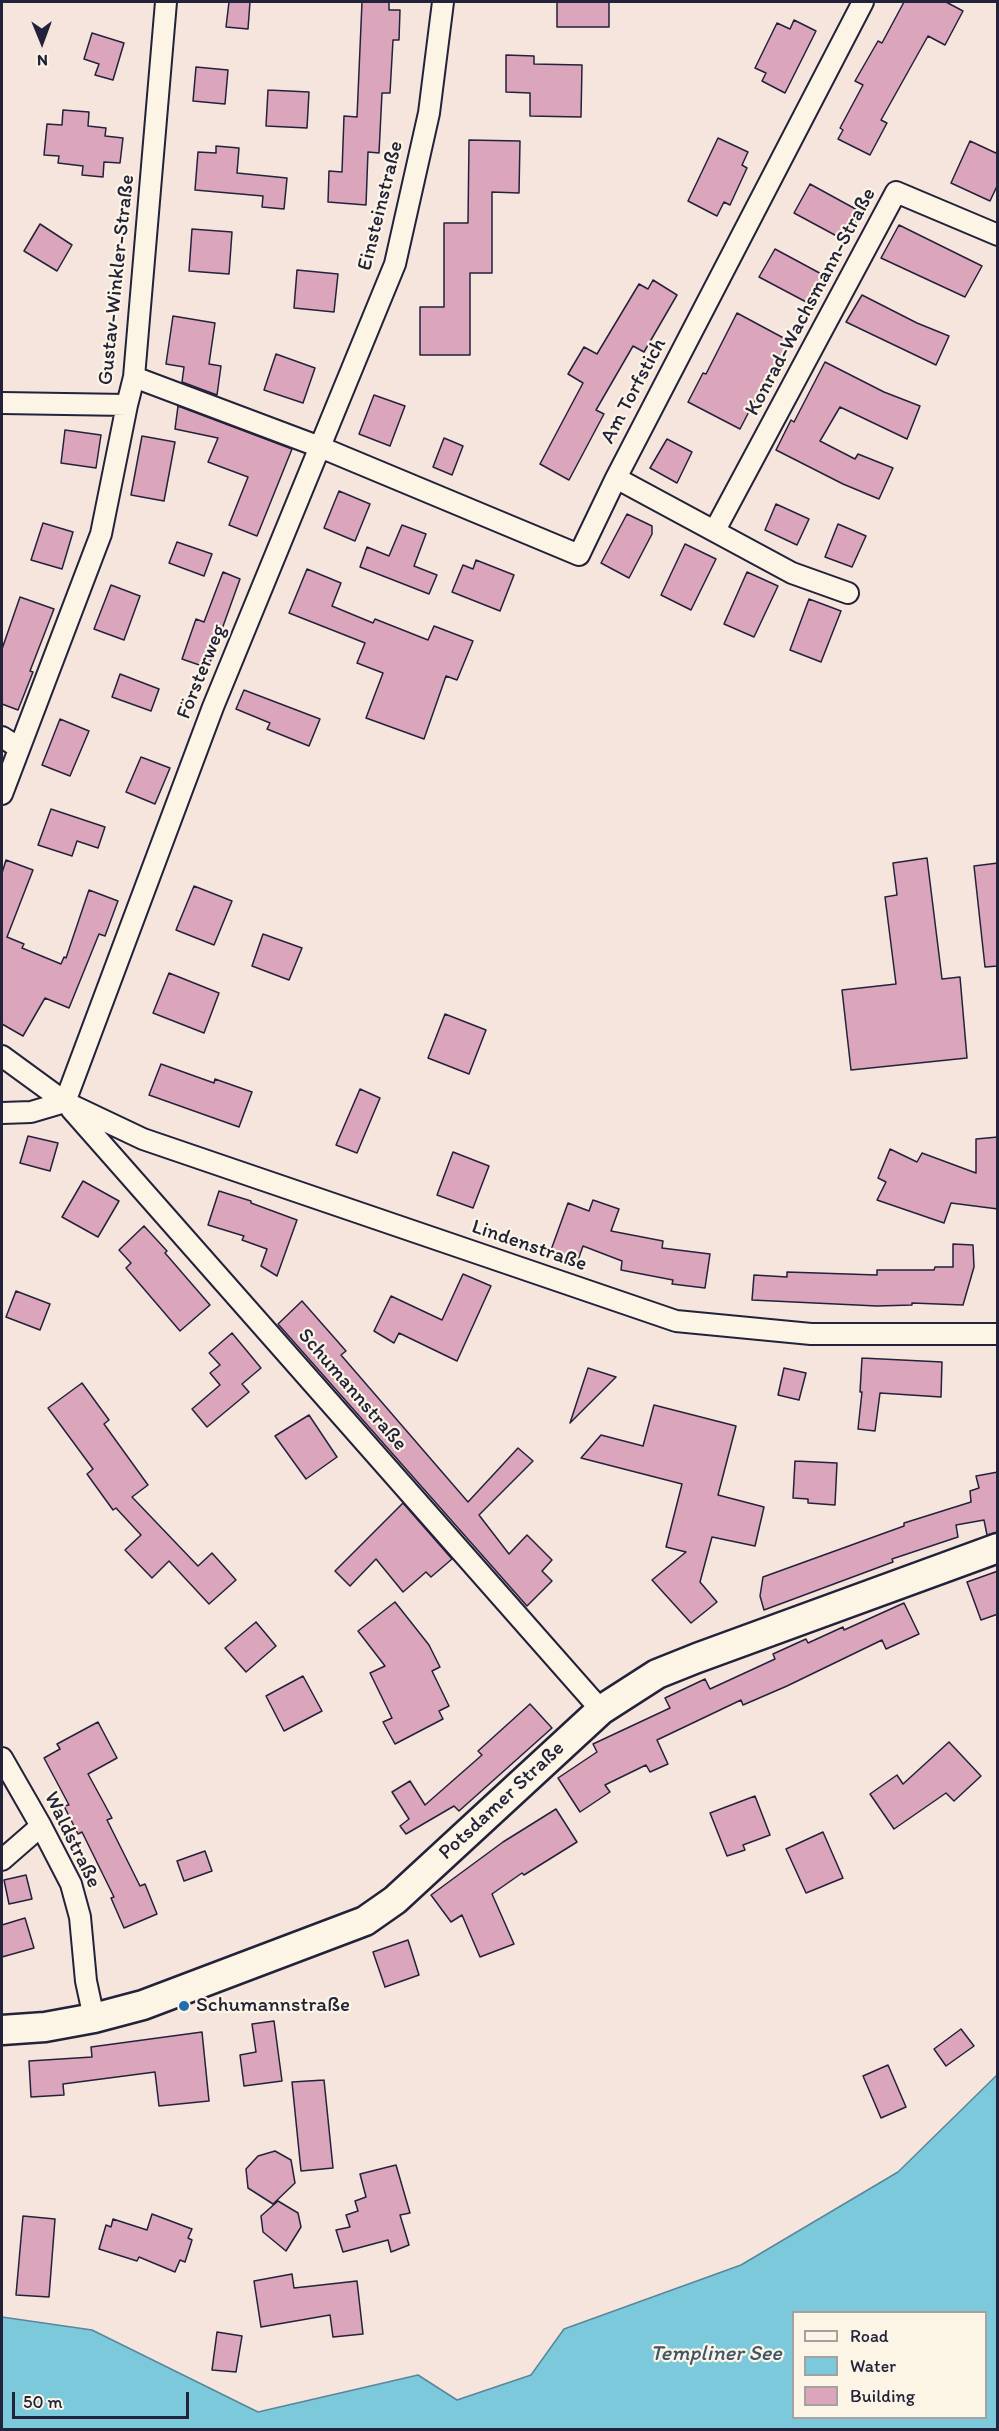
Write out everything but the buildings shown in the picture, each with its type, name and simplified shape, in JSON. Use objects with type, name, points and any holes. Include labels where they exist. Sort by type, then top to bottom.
[{"type":"street","name":"Gustav-Winkler-Straße","points":[[2,794],[101,534],[134,377],[166,2]]},
{"type":"street","name":"Einsteinstraße","points":[[320,447],[395,264],[429,113],[443,2]]},
{"type":"street","name":"Am Torfstich","points":[[320,447],[579,555],[616,478],[863,2]]},
{"type":"street","name":"Konrad-Wachsmann-Straße","points":[[715,530],[896,192],[998,235]]},
{"type":"street","points":[[134,377],[320,447]]},
{"type":"street","points":[[2,403],[127,405]]},
{"type":"street","name":"Försterweg","points":[[65,1102],[213,707],[320,447]]},
{"type":"street","points":[[616,478],[792,573],[848,593]]},
{"type":"street","points":[[2,737],[19,748]]},
{"type":"street","points":[[2,1056],[65,1102]]},
{"type":"street","points":[[2,1113],[31,1112],[65,1102]]},
{"type":"street","name":"Lindenstraße","points":[[65,1102],[143,1139],[676,1321],[811,1334],[998,1334]]},
{"type":"street","name":"Schumannstraße","points":[[65,1102],[601,1710]]},
{"type":"street","name":"Potsdamer Straße","points":[[2,2030],[45,2027],[94,2018],[143,2005],[365,1921],[395,1900],[601,1710],[657,1674],[998,1548]]},
{"type":"street","name":"Waldstraße","points":[[2,1758],[71,1884],[80,1917],[86,1981],[94,2018]]},
{"type":"street","points":[[2,1860],[41,1826]]},
{"type":"water","name":"Templiner See","points":[[997,2075],[997,2429],[2,2429],[2,2317],[92,2330],[258,2412],[418,2375],[457,2400],[531,2375],[564,2329],[741,2265],[898,2172]]},
{"type":"place","name":"Schumannstraße","points":[[184,2006]]}]
